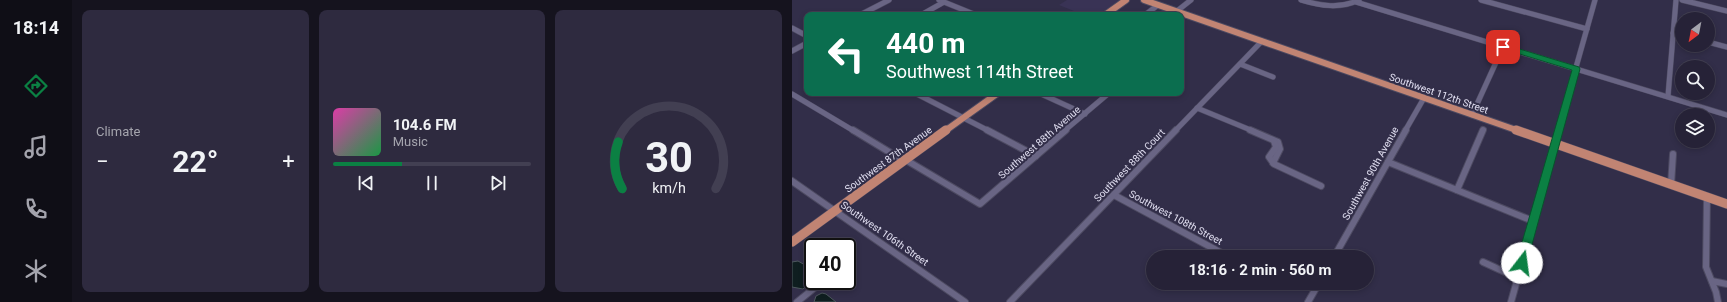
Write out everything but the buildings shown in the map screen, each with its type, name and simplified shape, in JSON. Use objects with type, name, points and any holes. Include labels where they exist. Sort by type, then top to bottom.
[{"type":"main road","points":[[1109,12],[1126,0]]},
{"type":"main road","name":"Southwest 112th Street","points":[[1144,0],[1180,12]]},
{"type":"main road","name":"Southwest 112th Street","points":[[1184,13],[1727,204]]},
{"type":"main road","name":"Southwest 87th Avenue","points":[[792,242],[994,96]]},
{"type":"street","points":[[866,12],[889,0]]},
{"type":"street","points":[[939,0],[969,12]]},
{"type":"street","points":[[1177,11],[1191,0]]},
{"type":"street","points":[[1301,0],[1316,5],[1331,6],[1358,1],[1727,115]]},
{"type":"street","points":[[1481,0],[1587,29]]},
{"type":"street","points":[[1511,302],[1595,0]]},
{"type":"street","points":[[1668,96],[1676,0]]},
{"type":"street","points":[[1682,0],[1727,11]]},
{"type":"street","points":[[926,12],[944,2]]},
{"type":"street","points":[[1149,12],[1158,5]]},
{"type":"street","points":[[792,28],[804,34]]},
{"type":"street","name":"Southwest 88th Court","points":[[1010,302],[1262,41]]},
{"type":"street","points":[[792,50],[804,44]]},
{"type":"street","points":[[1715,44],[1727,47]]},
{"type":"street","points":[[1472,115],[1503,47]]},
{"type":"street","points":[[1240,64],[1273,77]]},
{"type":"street","points":[[792,94],[905,160]]},
{"type":"street","points":[[921,96],[1036,156]]},
{"type":"street","points":[[1046,96],[1085,114]]},
{"type":"street","name":"Southwest 88th Avenue","points":[[905,160],[980,204],[1106,96]]},
{"type":"street","name":"Southwest 90th Avenue","points":[[1338,250],[1424,98]]},
{"type":"street","points":[[1197,108],[1274,141],[1276,147],[1270,157],[1273,163],[1280,168],[1321,186]]},
{"type":"street","points":[[1457,190],[1483,130]]},
{"type":"street","points":[[1671,185],[1673,154]]},
{"type":"street","points":[[1388,162],[1533,221]]},
{"type":"street","name":"Southwest 106th Street","points":[[792,181],[966,302]]},
{"type":"street","name":"Southwest 108th Street","points":[[1114,195],[1216,250]]},
{"type":"street","points":[[1707,197],[1706,267],[1717,292],[1718,302]]},
{"type":"street","points":[[1483,262],[1518,278]]},
{"type":"street","points":[[1712,281],[1727,284]]},
{"type":"street","points":[[797,302],[812,290]]},
{"type":"street","points":[[1308,302],[1315,290]]},
{"type":"shaded area","points":[[1067,0],[1119,0],[1102,12],[1076,12],[1059,5]]},
{"type":"shaded area","points":[[798,261],[804,264],[803,289],[792,287],[792,262]]},
{"type":"shaded area","points":[[822,293],[826,294],[836,302],[814,302],[816,296]]},
{"type":"route","points":[[1503,47],[1576,69],[1522,263]]}]
